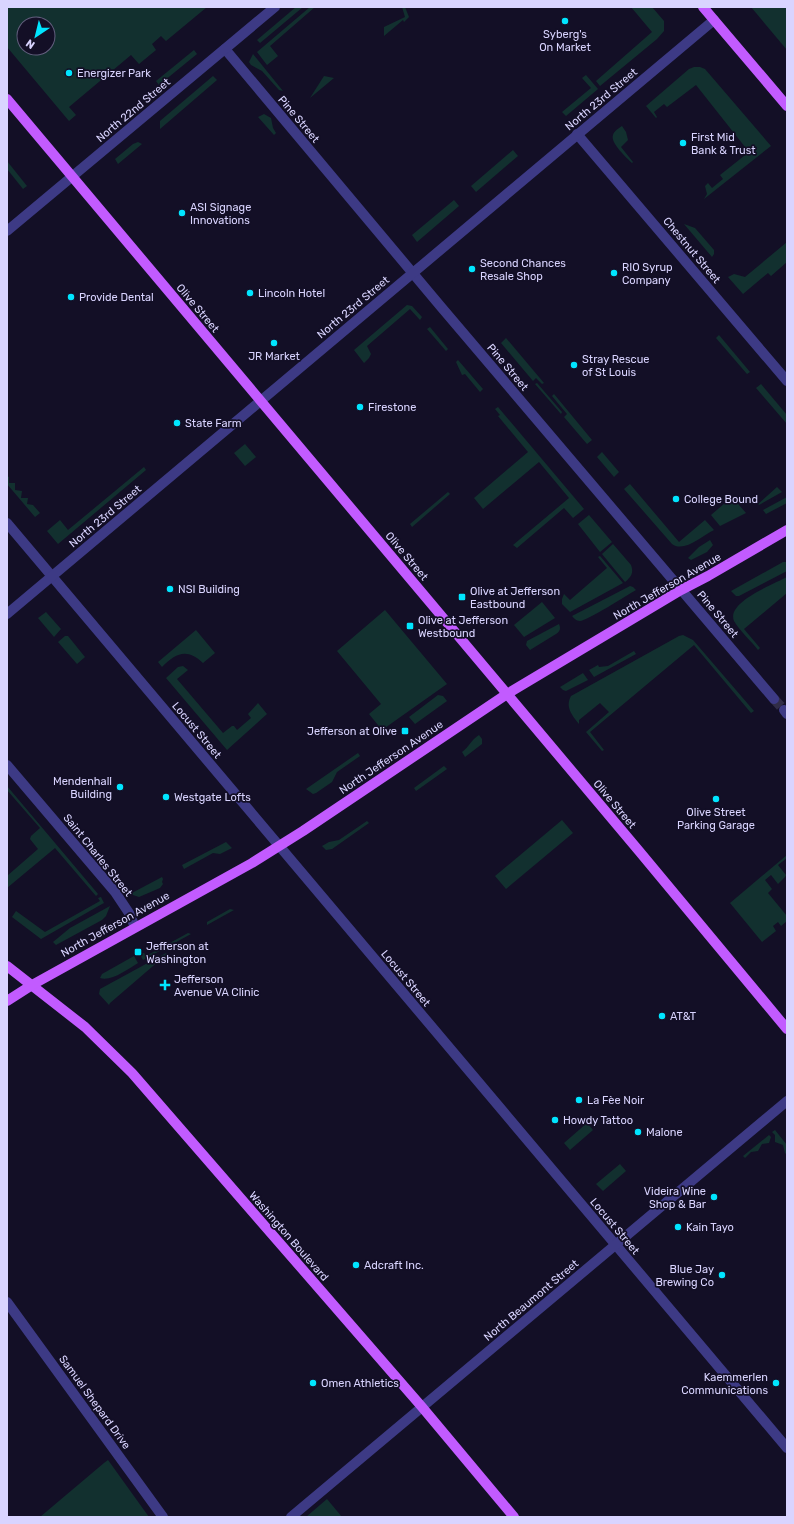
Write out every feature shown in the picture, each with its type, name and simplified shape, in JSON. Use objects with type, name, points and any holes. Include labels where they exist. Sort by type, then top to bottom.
[{"type":"main road","points":[[703,7],[787,106]]},
{"type":"main road","name":"Olive Street","points":[[7,99],[787,1029]]},
{"type":"main road","name":"North Jefferson Avenue","points":[[7,1001],[32,985],[279,847],[507,694],[682,590],[787,530]]},
{"type":"main road","name":"Washington Boulevard","points":[[7,966],[85,1027],[132,1072],[422,1407],[514,1517]]},
{"type":"street","name":"North 22nd Street","points":[[7,231],[275,7]]},
{"type":"street","name":"North 23rd Street","points":[[7,614],[714,20]]},
{"type":"street","name":"Pine Street","points":[[225,49],[412,273],[774,699]]},
{"type":"street","name":"Chestnut Street","points":[[577,134],[787,382]]},
{"type":"street","name":"Locust Street","points":[[7,523],[787,1448]]},
{"type":"street","name":"Saint Charles Street","points":[[7,765],[115,892],[129,914],[135,927]]},
{"type":"street","name":"North Beaumont Street","points":[[291,1517],[787,1101]]},
{"type":"street","name":"Samuel Shepard Drive","points":[[7,1302],[164,1517]]},
{"type":"green space","name":"Energizer Park","points":[[7,7],[207,7],[166,41],[161,36],[152,44],[156,50],[139,64],[131,55],[69,107],[76,115],[69,121],[7,47]]},
{"type":"green space","points":[[296,7],[303,7],[260,43],[257,40]]},
{"type":"green space","points":[[310,7],[315,7],[270,46],[278,56],[267,65],[257,52]]},
{"type":"green space","points":[[402,7],[405,7],[409,17],[404,22],[403,20],[384,36],[384,27],[405,17]]},
{"type":"green space","points":[[631,7],[652,7],[664,21],[664,31],[657,39],[600,86],[596,81],[652,32]]},
{"type":"green space","points":[[751,7],[787,7],[787,50]]},
{"type":"green space","points":[[194,50],[197,54],[159,85],[156,81]]},
{"type":"green space","points":[[253,54],[283,91],[279,90],[262,71],[251,65],[249,62]]},
{"type":"green space","points":[[694,67],[705,69],[771,146],[704,199],[707,194],[705,186],[708,183],[712,188],[723,179],[720,175],[749,152],[696,85],[667,107],[664,104],[654,112],[657,117],[656,118],[646,106],[689,69]]},
{"type":"green space","points":[[586,75],[598,89],[566,116],[562,112],[591,88],[582,78]]},
{"type":"green space","points":[[213,76],[217,80],[160,129],[160,121]]},
{"type":"green space","points":[[324,76],[334,78],[310,98]]},
{"type":"green space","points":[[264,114],[271,118],[273,128],[276,133],[274,135],[258,117]]},
{"type":"green space","points":[[622,126],[626,132],[628,140],[621,147],[633,162],[632,163],[614,142],[614,132]]},
{"type":"green space","points":[[138,142],[142,144],[118,164],[115,159],[133,144]]},
{"type":"green space","points":[[513,150],[518,156],[476,192],[471,186]]},
{"type":"green space","points":[[7,161],[27,186],[23,189],[7,169]]},
{"type":"green space","points":[[454,200],[459,206],[417,242],[412,235]]},
{"type":"green space","points":[[684,224],[695,228],[714,250],[712,257]]},
{"type":"green space","points":[[787,242],[787,262],[771,276],[768,273],[743,294],[728,277],[734,274],[745,277]]},
{"type":"green space","points":[[407,305],[412,306],[422,317],[420,320],[410,309],[367,346],[371,354],[364,363],[354,350]]},
{"type":"green space","points":[[430,327],[448,349],[446,351],[427,329]]},
{"type":"green space","points":[[719,335],[750,372],[747,374],[716,338]]},
{"type":"green space","points":[[506,338],[544,383],[542,384],[536,378],[533,381],[501,343]]},
{"type":"green space","points":[[458,360],[483,389],[480,392],[465,374],[462,375],[456,362]]},
{"type":"green space","points":[[537,383],[562,412],[561,414],[535,384]]},
{"type":"green space","points":[[761,384],[787,415],[787,424],[756,388]]},
{"type":"green space","points":[[554,394],[592,440],[587,444],[564,417],[567,414],[552,396]]},
{"type":"green space","points":[[498,407],[584,509],[573,518],[564,508],[517,548],[513,545],[569,498],[539,462],[483,509],[474,498],[528,452],[498,416],[500,415],[495,409]]},
{"type":"green space","points":[[245,444],[256,457],[245,466],[234,453]]},
{"type":"green space","points":[[602,452],[619,472],[614,477],[597,457]]},
{"type":"green space","points":[[144,467],[146,470],[58,544],[47,531],[60,520],[68,530]]},
{"type":"green space","points":[[7,476],[9,477],[9,483],[15,483],[15,490],[22,491],[21,498],[28,498],[27,504],[33,505],[40,513],[35,517],[7,484]]},
{"type":"green space","points":[[630,484],[679,542],[705,520],[714,530],[687,545],[677,546],[672,544],[624,489]]},
{"type":"green space","points":[[777,487],[782,492],[759,505],[758,504]]},
{"type":"green space","points":[[448,492],[450,494],[412,527],[410,524]]},
{"type":"green space","points":[[732,497],[746,513],[720,526],[711,515]]},
{"type":"green space","points":[[787,497],[787,503],[766,514],[763,510]]},
{"type":"green space","points":[[589,515],[612,542],[600,552],[578,524]]},
{"type":"green space","points":[[710,540],[713,545],[707,552],[691,560],[688,558],[699,547]]},
{"type":"green space","points":[[613,544],[631,565],[631,575],[625,582],[602,554]]},
{"type":"green space","points":[[600,556],[623,583],[570,612],[562,604],[564,594],[570,600],[607,568],[598,557]]},
{"type":"green space","points":[[783,562],[787,562],[787,571],[739,596],[736,596],[731,591]]},
{"type":"green space","points":[[787,577],[787,593],[744,629],[760,648],[758,650],[736,625],[733,614],[737,607],[753,594]]},
{"type":"green space","points":[[630,586],[636,590],[590,617],[580,621],[576,620],[572,616]]},
{"type":"green space","points":[[542,602],[555,618],[524,637],[514,625]]},
{"type":"green space","points":[[385,610],[447,684],[382,730],[369,714],[381,704],[337,651]]},
{"type":"green space","points":[[46,612],[61,629],[54,637],[38,618]]},
{"type":"green space","points":[[559,624],[560,630],[556,634],[530,650],[526,645],[527,641]]},
{"type":"green space","points":[[196,630],[215,653],[203,663],[192,655],[182,654],[172,658],[162,667],[158,662]]},
{"type":"green space","points":[[683,635],[693,640],[754,711],[751,713],[694,645],[590,732],[604,750],[602,751],[586,732],[609,712],[600,703],[579,720],[579,724],[569,707],[569,700],[571,696]]},
{"type":"green space","points":[[65,636],[68,636],[85,657],[77,664],[58,642]]},
{"type":"green space","points":[[634,651],[636,654],[594,677],[589,670],[598,665],[599,667],[608,666]]},
{"type":"green space","points":[[183,666],[188,670],[177,679],[223,733],[232,726],[234,726],[237,730],[251,718],[248,714],[258,703],[267,714],[227,750],[166,678],[178,667]]},
{"type":"green space","points":[[583,673],[588,680],[566,691],[560,687]]},
{"type":"green space","points":[[438,695],[443,696],[447,701],[415,724],[409,717]]},
{"type":"green space","points":[[479,735],[482,739],[482,744],[465,757],[462,752]]},
{"type":"green space","points":[[358,753],[360,756],[337,772],[332,782],[313,794],[306,789]]},
{"type":"green space","points":[[444,766],[447,769],[416,791],[414,788]]},
{"type":"green space","points":[[7,786],[98,894],[96,896],[55,848],[7,888],[7,876],[38,849],[30,839],[31,836],[40,828],[7,790]]},
{"type":"green space","points":[[562,820],[573,833],[506,889],[495,876]]},
{"type":"green space","points":[[367,821],[369,823],[332,849],[326,850],[322,846],[329,842],[339,840]]},
{"type":"green space","points":[[226,842],[232,848],[220,854],[213,853],[184,869],[182,865]]},
{"type":"green space","points":[[787,855],[787,858],[778,865],[786,875],[785,877],[778,884],[771,875],[765,880],[772,889],[768,893],[787,916],[787,921],[781,926],[778,922],[773,926],[776,931],[762,942],[730,903]]},
{"type":"green space","points":[[162,877],[163,884],[160,888],[139,897],[130,894]]},
{"type":"green space","points":[[101,897],[104,903],[41,939],[12,917],[16,911],[45,932],[100,901],[98,898]]},
{"type":"green space","points":[[110,906],[106,916],[102,920],[56,945],[53,942],[70,928]]},
{"type":"green space","points":[[230,909],[234,910],[207,925],[207,922]]},
{"type":"green space","points":[[188,933],[191,934],[143,960],[139,953],[144,953],[146,956]]},
{"type":"green space","points":[[166,953],[167,954],[109,1005],[99,994],[100,989]]},
{"type":"green space","points":[[134,956],[138,963],[114,977],[104,979],[100,978],[102,974]]},
{"type":"green space","points":[[587,1123],[593,1130],[570,1150],[564,1143]]},
{"type":"green space","points":[[775,1130],[787,1145],[787,1155],[783,1145],[775,1142],[775,1135],[772,1132]]},
{"type":"green space","points":[[769,1135],[771,1137],[769,1143],[762,1144],[758,1151],[751,1152],[745,1158],[743,1156]]},
{"type":"green space","points":[[620,1164],[626,1171],[603,1191],[596,1184]]},
{"type":"green space","points":[[108,1460],[149,1517],[40,1517],[104,1463]]},
{"type":"green space","points":[[327,1499],[342,1517],[306,1517]]},
{"type":"tunnel","points":[[774,699],[784,710]]},
{"type":"place","name":"Syberg's On Market","points":[[565,21]]},
{"type":"place","name":"Energizer Park","points":[[69,73]]},
{"type":"place","name":"First Mid Bank & Trust","points":[[683,143]]},
{"type":"place","name":"ASI Signage Innovations","points":[[182,213]]},
{"type":"place","name":"Second Chances Resale Shop","points":[[472,269]]},
{"type":"place","name":"RIO Syrup Company","points":[[614,273]]},
{"type":"place","name":"Lincoln Hotel","points":[[250,293]]},
{"type":"place","name":"Provide Dental","points":[[71,297]]},
{"type":"place","name":"JR Market","points":[[274,343]]},
{"type":"place","name":"Stray Rescue of St Louis","points":[[574,365]]},
{"type":"place","name":"Firestone","points":[[360,407]]},
{"type":"place","name":"State Farm","points":[[177,423]]},
{"type":"place","name":"College Bound","points":[[676,499]]},
{"type":"place","name":"NSI Building","points":[[170,589]]},
{"type":"place","name":"Olive at Jefferson Eastbound","points":[[462,597]]},
{"type":"place","name":"Olive at Jefferson Westbound","points":[[410,626]]},
{"type":"place","name":"Jefferson at Olive","points":[[405,731]]},
{"type":"place","name":"Mendenhall Building","points":[[120,787]]},
{"type":"place","name":"Westgate Lofts","points":[[166,797]]},
{"type":"place","name":"Olive Street Parking Garage","points":[[716,799]]},
{"type":"place","name":"Jefferson at Washington","points":[[138,952]]},
{"type":"place","name":"Jefferson Avenue VA Clinic","points":[[165,985]]},
{"type":"place","name":"AT&T","points":[[662,1016]]},
{"type":"place","name":"La Fèe Noir","points":[[579,1100]]},
{"type":"place","name":"Howdy Tattoo","points":[[555,1120]]},
{"type":"place","name":"Malone","points":[[638,1132]]},
{"type":"place","name":"Videira Wine Shop & Bar","points":[[714,1197]]},
{"type":"place","name":"Kain Tayo","points":[[678,1227]]},
{"type":"place","name":"Adcraft Inc.","points":[[356,1265]]},
{"type":"place","name":"Blue Jay Brewing Co","points":[[722,1275]]},
{"type":"place","name":"Omen Athletics","points":[[313,1383]]},
{"type":"place","name":"Kaemmerlen Communications","points":[[776,1383]]}]
